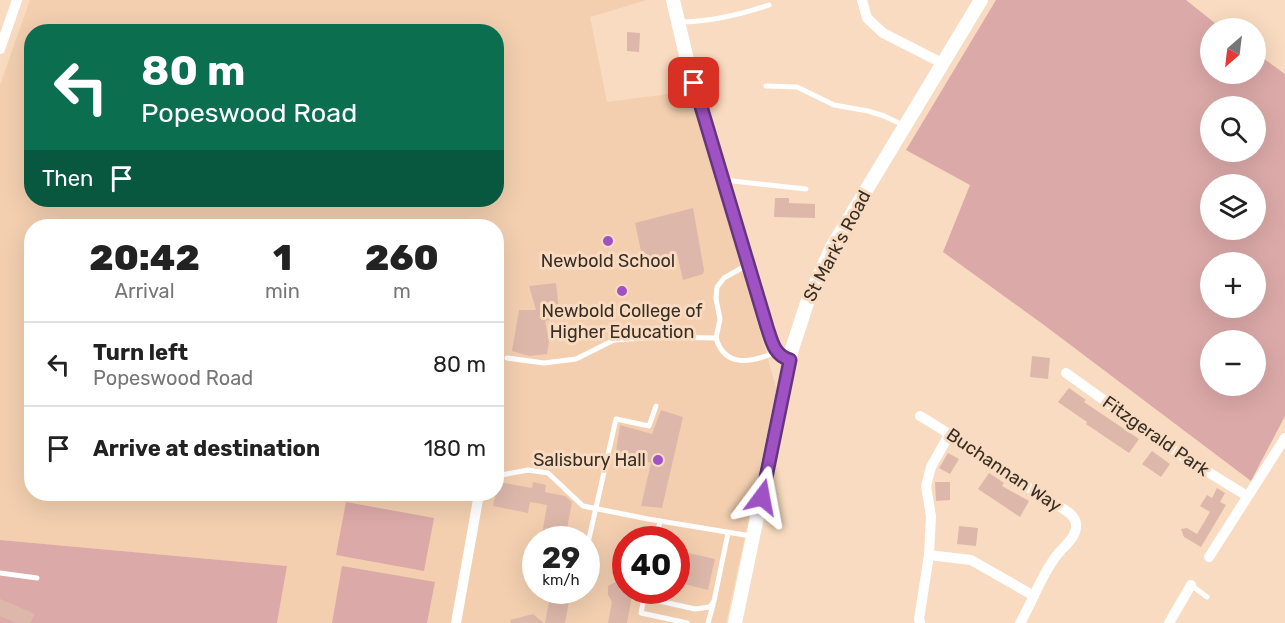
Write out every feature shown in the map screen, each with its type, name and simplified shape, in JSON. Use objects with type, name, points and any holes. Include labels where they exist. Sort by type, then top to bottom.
[{"type":"street","points":[[0,49],[16,0]]},
{"type":"street","points":[[673,0],[688,64],[776,352],[790,360]]},
{"type":"street","points":[[862,0],[867,18],[883,33],[942,63]]},
{"type":"street","name":"St Mark's Road","points":[[735,623],[798,326],[833,246],[981,0]]},
{"type":"street","name":"Fitzgerald Park","points":[[1066,373],[1179,454],[1247,496]]},
{"type":"street","name":"Buchannan Way","points":[[920,416],[950,433],[1008,475],[1073,516],[1077,524],[1075,535],[1055,557],[1020,623]]},
{"type":"street","points":[[920,623],[929,555],[931,516],[926,486],[931,467],[950,433]]},
{"type":"street","points":[[1209,557],[1285,438]]},
{"type":"street","points":[[456,623],[478,501]]},
{"type":"street","points":[[929,555],[970,560],[1034,596]]},
{"type":"street","points":[[1169,623],[1191,585]]},
{"type":"lane","points":[[678,22],[713,20],[769,5]]},
{"type":"lane","points":[[766,86],[797,87],[834,105],[868,111],[904,126]]},
{"type":"lane","points":[[723,180],[806,189]]},
{"type":"lane","points":[[748,264],[724,278],[717,287],[716,298],[720,319],[716,338],[719,349],[727,357],[744,360],[776,352]]},
{"type":"lane","points":[[507,358],[544,363],[576,359],[614,340],[660,336],[716,338]]},
{"type":"lane","points":[[591,526],[616,419],[650,426],[656,406]]},
{"type":"lane","points":[[504,474],[528,470],[548,473],[583,506],[752,537]]},
{"type":"lane","points":[[659,526],[660,521]]},
{"type":"lane","points":[[708,623],[728,533]]},
{"type":"lane","points":[[0,573],[37,578]]},
{"type":"lane","points":[[1191,585],[1207,597]]},
{"type":"lane","points":[[672,604],[705,609],[713,603]]},
{"type":"lane","points":[[643,604],[641,613],[687,623]]},
{"type":"shaded area","name":"Newbold College of Higher Education","points":[[30,0],[647,0],[590,17],[607,102],[676,93],[678,100],[692,97],[777,391],[726,623],[277,623],[287,566],[0,540],[0,85]]},
{"type":"shaded area","points":[[996,0],[1186,0],[1208,18],[1200,18],[1200,84],[1266,84],[1266,60],[1285,74],[1285,416],[1251,481],[943,252],[970,185],[906,150]]},
{"type":"shaded area","points":[[346,502],[434,518],[424,571],[336,555]]},
{"type":"shaded area","points":[[0,540],[287,566],[277,623],[0,623]]},
{"type":"shaded area","points":[[342,566],[435,582],[427,623],[332,623]]},
{"type":"building","points":[[627,32],[640,33],[639,52],[627,51]]},
{"type":"building","points":[[775,198],[789,198],[789,203],[815,204],[815,218],[774,217]]},
{"type":"building","points":[[693,208],[704,270],[703,274],[683,280],[677,254],[643,260],[635,223]]},
{"type":"building","points":[[556,283],[560,317],[545,321],[549,342],[547,354],[529,356],[512,351],[519,310],[536,310],[529,286]]},
{"type":"building","points":[[596,306],[598,315],[567,317],[567,311]]},
{"type":"building","points":[[1032,356],[1050,358],[1048,379],[1030,377]]},
{"type":"building","points":[[1069,388],[1086,400],[1084,402],[1139,439],[1129,453],[1058,402]]},
{"type":"building","name":"Salisbury Hall","points":[[661,410],[683,417],[662,508],[641,506],[651,463],[626,453],[621,461],[615,458],[620,425],[652,434]]},
{"type":"building","points":[[1152,451],[1170,464],[1161,477],[1142,464]]},
{"type":"building","points":[[948,453],[959,459],[950,474],[939,468]]},
{"type":"building","points":[[989,473],[1004,483],[1002,486],[1029,501],[1020,517],[978,489]]},
{"type":"building","points":[[533,482],[546,485],[545,492],[565,496],[572,502],[568,526],[543,526],[547,505],[530,502],[528,513],[493,506],[494,501],[504,501],[504,483],[532,488]]},
{"type":"building","points":[[935,482],[950,482],[950,500],[936,501]]},
{"type":"building","points":[[1217,488],[1225,493],[1220,502],[1226,505],[1201,547],[1184,537],[1181,529],[1187,528],[1197,534],[1210,512],[1200,506],[1207,495],[1212,498]]},
{"type":"building","points":[[959,526],[978,528],[976,546],[957,544]]},
{"type":"building","points":[[690,553],[715,559],[708,590],[690,586]]},
{"type":"building","points":[[612,584],[612,602],[608,595],[608,586]]},
{"type":"building","points":[[0,599],[35,614],[30,623],[16,623],[0,616]]},
{"type":"building","points":[[612,602],[612,604],[631,604],[627,623],[608,623]]},
{"type":"building","points":[[549,604],[569,604],[565,623],[545,623]]},
{"type":"building","points":[[533,614],[544,623],[511,623],[510,620]]},
{"type":"place","name":"Newbold School","points":[[608,241]]},
{"type":"place","name":"Newbold College of Higher Education","points":[[622,291]]},
{"type":"place","name":"Salisbury Hall","points":[[658,460]]},
{"type":"route","points":[[694,83],[767,327],[776,352],[790,360],[762,497]]}]
